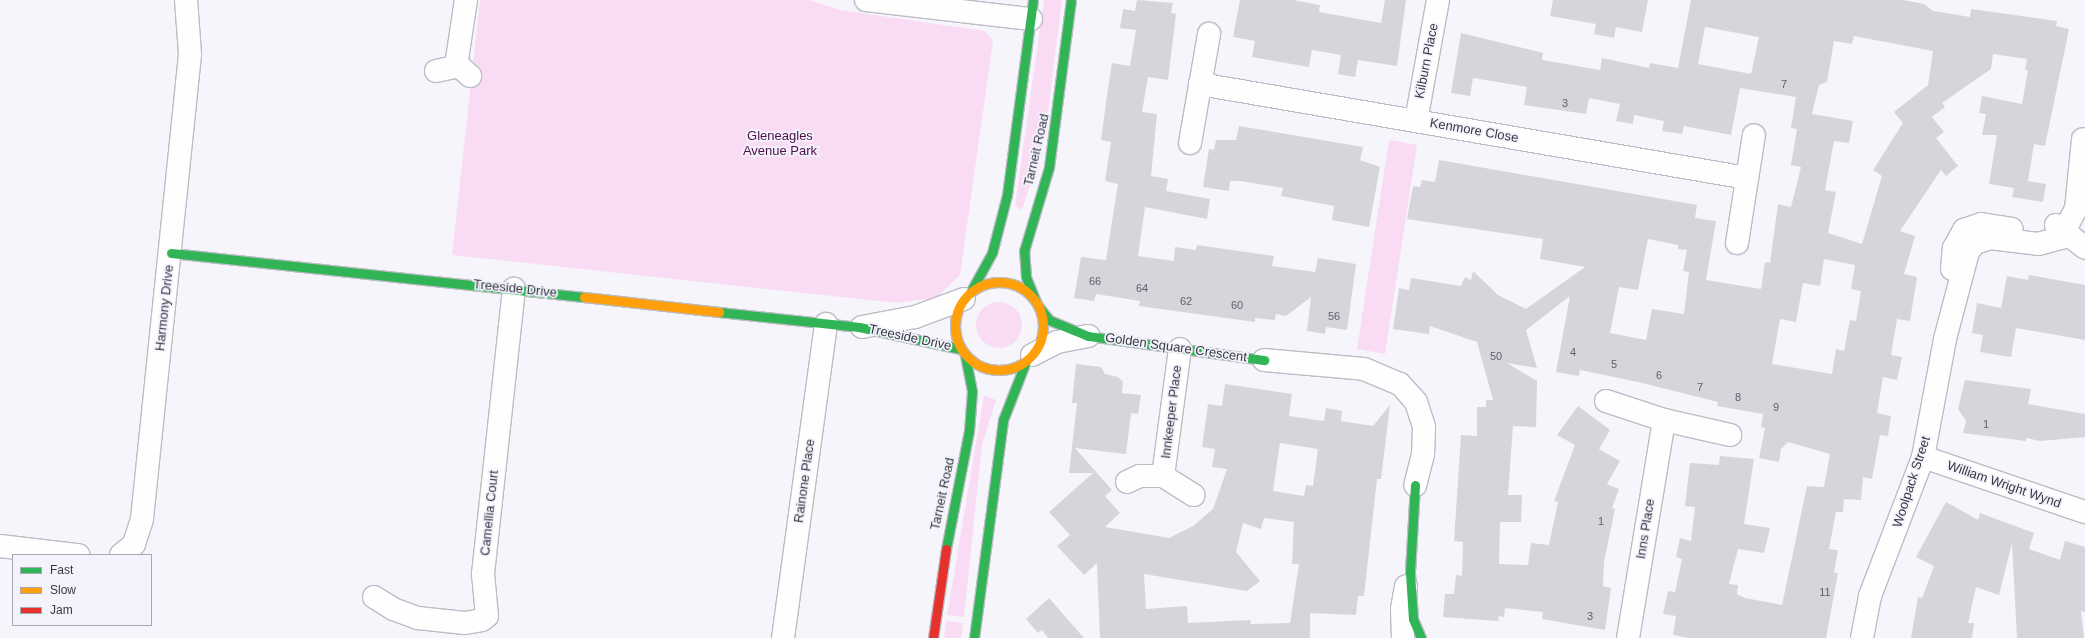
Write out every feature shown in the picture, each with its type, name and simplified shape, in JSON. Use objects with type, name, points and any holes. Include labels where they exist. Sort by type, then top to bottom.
[{"type":"main road","name":"Tarneit Road","points":[[1037,305],[1026,277],[1024,251],[1049,167],[1060,102],[1071,0]]},
{"type":"main road","name":"Tarneit Road","points":[[967,296],[992,253],[1007,195],[1032,10]]},
{"type":"main road","name":"Treeside Drive","points":[[171,253],[859,327],[963,352]]},
{"type":"main road","points":[[974,638],[1002,426],[1010,395],[1043,332],[1037,305],[1012,284],[983,285],[967,296],[955,324],[963,352],[975,364],[1001,370],[1029,358]]},
{"type":"main road","name":"Golden Square Crescent","points":[[1037,305],[1049,320],[1088,336],[1264,360]]},
{"type":"main road","name":"Tarneit Road","points":[[933,638],[951,514],[969,432],[972,391],[963,352]]},
{"type":"main road","name":"Golden Square Crescent","points":[[1415,485],[1410,574],[1413,619],[1421,638]]},
{"type":"street","name":"Harmony Drive","points":[[122,554],[134,544],[141,523],[171,253],[190,54],[186,0]]},
{"type":"street","name":"Harmony Drive","points":[[190,54],[200,25],[201,0]]},
{"type":"street","points":[[454,71],[466,0]]},
{"type":"street","points":[[866,0],[1032,10]]},
{"type":"street","name":"Kilburn Place","points":[[1416,121],[1438,0]]},
{"type":"street","points":[[1190,143],[1209,34]]},
{"type":"street","name":"Kenmore Close","points":[[1200,84],[1747,178]]},
{"type":"street","points":[[2084,133],[2064,211],[2061,229],[2085,248]]},
{"type":"street","points":[[1737,243],[1754,135]]},
{"type":"street","name":"Woolpack Street","points":[[1862,638],[1865,614],[1923,457],[1945,340],[1954,248],[1964,230],[1981,224],[2039,232],[2061,229]]},
{"type":"street","name":"Camellia Court","points":[[374,597],[393,609],[418,618],[465,623],[482,620],[487,616],[484,574],[514,289]]},
{"type":"street","name":"Treeside Drive","points":[[859,327],[916,317],[967,296]]},
{"type":"street","name":"Rainone Place","points":[[783,638],[826,324]]},
{"type":"street","name":"Golden Square Crescent","points":[[1029,358],[1057,342],[1088,336]]},
{"type":"street","name":"Innkeeper Place","points":[[1164,476],[1180,349]]},
{"type":"street","name":"Golden Square Crescent","points":[[1264,360],[1364,380],[1388,389],[1405,406],[1410,419],[1415,485]]},
{"type":"street","points":[[1606,401],[1664,420],[1730,435]]},
{"type":"street","name":"Inns Place","points":[[1628,638],[1664,420]]},
{"type":"street","name":"William Wright Wynd","points":[[1923,457],[2085,512]]},
{"type":"street","name":"Innkeeper Place","points":[[1126,482],[1140,476],[1164,476],[1194,495]]},
{"type":"street","points":[[0,546],[69,554]]},
{"type":"street","name":"Golden Square Crescent","points":[[1404,638],[1403,597],[1410,574]]},
{"type":"street","name":"Woolpack Street","points":[[1873,638],[1880,575]]},
{"type":"green space","name":"Gleneagles Avenue Park","points":[[480,0],[809,0],[840,10],[985,31],[993,41],[960,275],[936,298],[897,303],[452,255]]},
{"type":"green space","points":[[1044,0],[1062,0],[1048,112],[1041,150],[1022,210],[1015,206]]},
{"type":"green space","points":[[1389,140],[1417,145],[1385,354],[1357,349]]},
{"type":"green space","points":[[1004,302],[1016,308],[1021,316],[1021,334],[1016,342],[1008,347],[994,348],[982,342],[977,334],[976,320],[982,308],[990,303]]},
{"type":"green space","points":[[984,396],[996,400],[982,445],[964,617],[947,615]]},
{"type":"green space","points":[[946,621],[963,623],[961,638],[944,638]]},
{"type":"building","points":[[1137,0],[1173,3],[1171,13],[1176,14],[1168,80],[1148,77],[1142,112],[1157,114],[1151,176],[1168,179],[1166,191],[1210,199],[1207,219],[1145,207],[1138,256],[1174,261],[1175,247],[1196,250],[1197,245],[1274,256],[1272,266],[1315,272],[1318,258],[1356,264],[1347,330],[1326,327],[1325,334],[1307,331],[1311,297],[1286,316],[1276,314],[1275,320],[1255,318],[1255,322],[1139,306],[1140,301],[1096,294],[1094,301],[1074,298],[1081,257],[1106,260],[1118,184],[1105,181],[1111,142],[1101,140],[1112,63],[1130,66],[1136,30],[1120,28],[1123,9],[1135,11]]},
{"type":"building","points":[[1240,0],[1293,0],[1320,5],[1319,12],[1381,23],[1385,0],[1406,0],[1397,66],[1358,60],[1355,77],[1338,74],[1341,55],[1312,50],[1309,67],[1252,57],[1255,41],[1233,37]]},
{"type":"building","points":[[1553,0],[1648,0],[1642,32],[1616,27],[1614,38],[1594,34],[1596,24],[1550,16]]},
{"type":"building","points":[[1691,0],[1903,0],[1924,4],[1933,11],[1970,17],[1971,9],[2057,21],[2056,26],[2069,29],[2045,146],[2034,144],[2028,181],[2046,184],[2043,202],[2012,197],[2014,188],[1989,184],[1997,135],[1982,135],[1986,114],[1979,113],[1982,96],[2022,104],[2028,70],[2025,70],[2027,59],[1993,54],[1991,69],[1942,103],[1945,107],[1932,117],[1944,132],[1936,138],[1958,166],[1946,176],[1941,170],[1900,231],[1915,236],[1904,274],[1917,277],[1910,321],[1897,319],[1891,355],[1902,357],[1897,380],[1883,377],[1877,413],[1891,416],[1888,436],[1880,435],[1872,479],[1863,477],[1861,500],[1844,499],[1843,512],[1836,512],[1829,549],[1838,550],[1834,573],[1838,573],[1826,638],[1689,638],[1673,635],[1676,616],[1663,614],[1668,591],[1675,592],[1682,559],[1676,557],[1680,538],[1691,541],[1695,507],[1685,506],[1690,463],[1719,465],[1720,456],[1754,459],[1744,524],[1770,528],[1764,553],[1738,549],[1729,584],[1738,585],[1737,594],[1745,598],[1782,605],[1807,486],[1824,487],[1830,454],[1788,442],[1781,449],[1779,462],[1759,458],[1765,428],[1761,427],[1763,414],[1717,406],[1718,402],[1638,382],[1580,370],[1579,376],[1556,372],[1570,296],[1526,330],[1537,368],[1507,363],[1537,381],[1536,427],[1513,426],[1508,495],[1522,495],[1521,522],[1500,522],[1499,564],[1528,565],[1531,543],[1549,545],[1558,502],[1554,501],[1575,445],[1557,435],[1578,406],[1610,430],[1599,449],[1620,461],[1607,484],[1619,489],[1612,508],[1615,509],[1604,562],[1603,586],[1611,588],[1605,630],[1542,619],[1543,612],[1505,608],[1504,617],[1499,616],[1498,621],[1443,617],[1445,594],[1454,594],[1456,575],[1462,576],[1463,542],[1454,541],[1461,435],[1477,436],[1477,407],[1486,407],[1486,400],[1493,400],[1477,342],[1430,326],[1429,334],[1393,329],[1399,288],[1409,290],[1411,278],[1461,286],[1465,277],[1471,280],[1473,271],[1498,295],[1526,309],[1585,267],[1540,259],[1543,239],[1407,219],[1413,186],[1420,187],[1422,180],[1435,182],[1439,160],[1697,205],[1695,218],[1716,221],[1706,280],[1761,289],[1765,262],[1770,263],[1778,204],[1791,207],[1801,167],[1791,165],[1797,129],[1791,128],[1796,97],[1740,88],[1731,135],[1684,126],[1682,134],[1662,131],[1664,121],[1634,115],[1633,124],[1616,121],[1620,104],[1589,98],[1586,114],[1524,105],[1527,87],[1473,78],[1470,96],[1451,93],[1461,33],[1543,53],[1542,60],[1600,70],[1602,58],[1649,68],[1650,63],[1678,68]],"holes":[[[1705,27],[1759,37],[1751,74],[1698,64]],[[1854,36],[1933,51],[1928,85],[1894,112],[1903,123],[1873,170],[1882,176],[1862,244],[1828,233],[1836,192],[1825,190],[1834,141],[1849,143],[1853,121],[1812,114],[1819,85],[1827,82],[1834,41],[1852,44]],[[1648,239],[1678,245],[1678,249],[1687,250],[1683,271],[1689,272],[1684,314],[1652,309],[1646,340],[1610,333],[1619,287],[1638,290]],[[1824,259],[1855,265],[1851,289],[1861,291],[1856,321],[1850,320],[1844,351],[1836,349],[1832,374],[1772,364],[1780,319],[1796,322],[1803,283],[1820,286]]]},
{"type":"building","points":[[1239,126],[1363,147],[1360,160],[1380,167],[1369,227],[1332,220],[1334,206],[1281,196],[1283,188],[1241,181],[1230,181],[1229,191],[1203,187],[1209,149],[1214,150],[1216,140],[1236,140]]},
{"type":"building","points":[[2029,275],[2085,285],[2085,340],[2016,328],[2011,357],[1980,352],[1983,335],[1972,333],[1977,303],[2001,308],[2007,276],[2028,280]]},
{"type":"building","points":[[1076,364],[1101,367],[1105,374],[1118,377],[1123,382],[1122,393],[1141,395],[1138,414],[1131,413],[1126,454],[1075,448],[1112,490],[1105,496],[1120,513],[1105,527],[1169,538],[1193,526],[1213,509],[1227,469],[1212,467],[1215,449],[1202,447],[1208,404],[1222,406],[1225,384],[1292,394],[1289,416],[1324,421],[1326,408],[1342,411],[1341,421],[1373,426],[1390,405],[1381,479],[1377,479],[1364,596],[1358,596],[1356,615],[1310,613],[1310,638],[1100,638],[1097,563],[1084,575],[1057,546],[1070,535],[1049,512],[1093,473],[1069,473],[1077,403],[1072,403]],"holes":[[[1280,443],[1318,449],[1313,486],[1306,485],[1304,496],[1273,491]],[[1264,518],[1294,522],[1292,564],[1299,564],[1290,623],[1251,624],[1250,620],[1188,623],[1187,606],[1146,609],[1144,574],[1247,591],[1260,581],[1236,552],[1243,523],[1261,529]]]},
{"type":"building","points":[[1965,380],[2031,389],[2028,404],[2085,414],[2085,437],[2040,441],[2026,438],[2026,441],[1963,433],[1966,421],[1958,409]]},
{"type":"building","points":[[1946,502],[1978,520],[1980,513],[2034,533],[2029,549],[2060,560],[2065,541],[2085,547],[2085,612],[2081,611],[2084,638],[2017,638],[2012,543],[1999,595],[1976,587],[1968,623],[1974,623],[1972,638],[1911,638],[1918,597],[1922,598],[1934,566],[1916,557]]},
{"type":"building","points":[[1049,598],[1084,638],[1048,638],[1042,630],[1038,633],[1026,619]]},
{"type":"traffic: fast","points":[[970,293],[992,253],[1007,195],[1033,0]]},
{"type":"traffic: fast","points":[[1036,302],[1026,277],[1024,251],[1049,167],[1071,0]]},
{"type":"traffic: fast","points":[[171,253],[584,297]]},
{"type":"traffic: fast","points":[[1039,307],[1049,320],[1088,336],[1264,360]]},
{"type":"traffic: fast","points":[[719,312],[859,327],[961,349]]},
{"type":"traffic: fast","points":[[946,549],[969,431],[972,391],[965,355]]},
{"type":"traffic: fast","points":[[974,638],[1003,420],[1026,361]]},
{"type":"traffic: fast","points":[[1415,485],[1410,573],[1413,619],[1421,638]]},
{"type":"traffic: slow","points":[[999,282],[1016,285],[1030,295],[1040,309],[1043,326],[1040,343],[1030,357],[1016,367],[999,370],[982,367],[968,357],[958,343],[955,326],[958,309],[968,295],[982,285],[999,282]]},
{"type":"traffic: slow","points":[[584,297],[719,312]]},
{"type":"traffic: jam","points":[[933,638],[946,549]]}]
